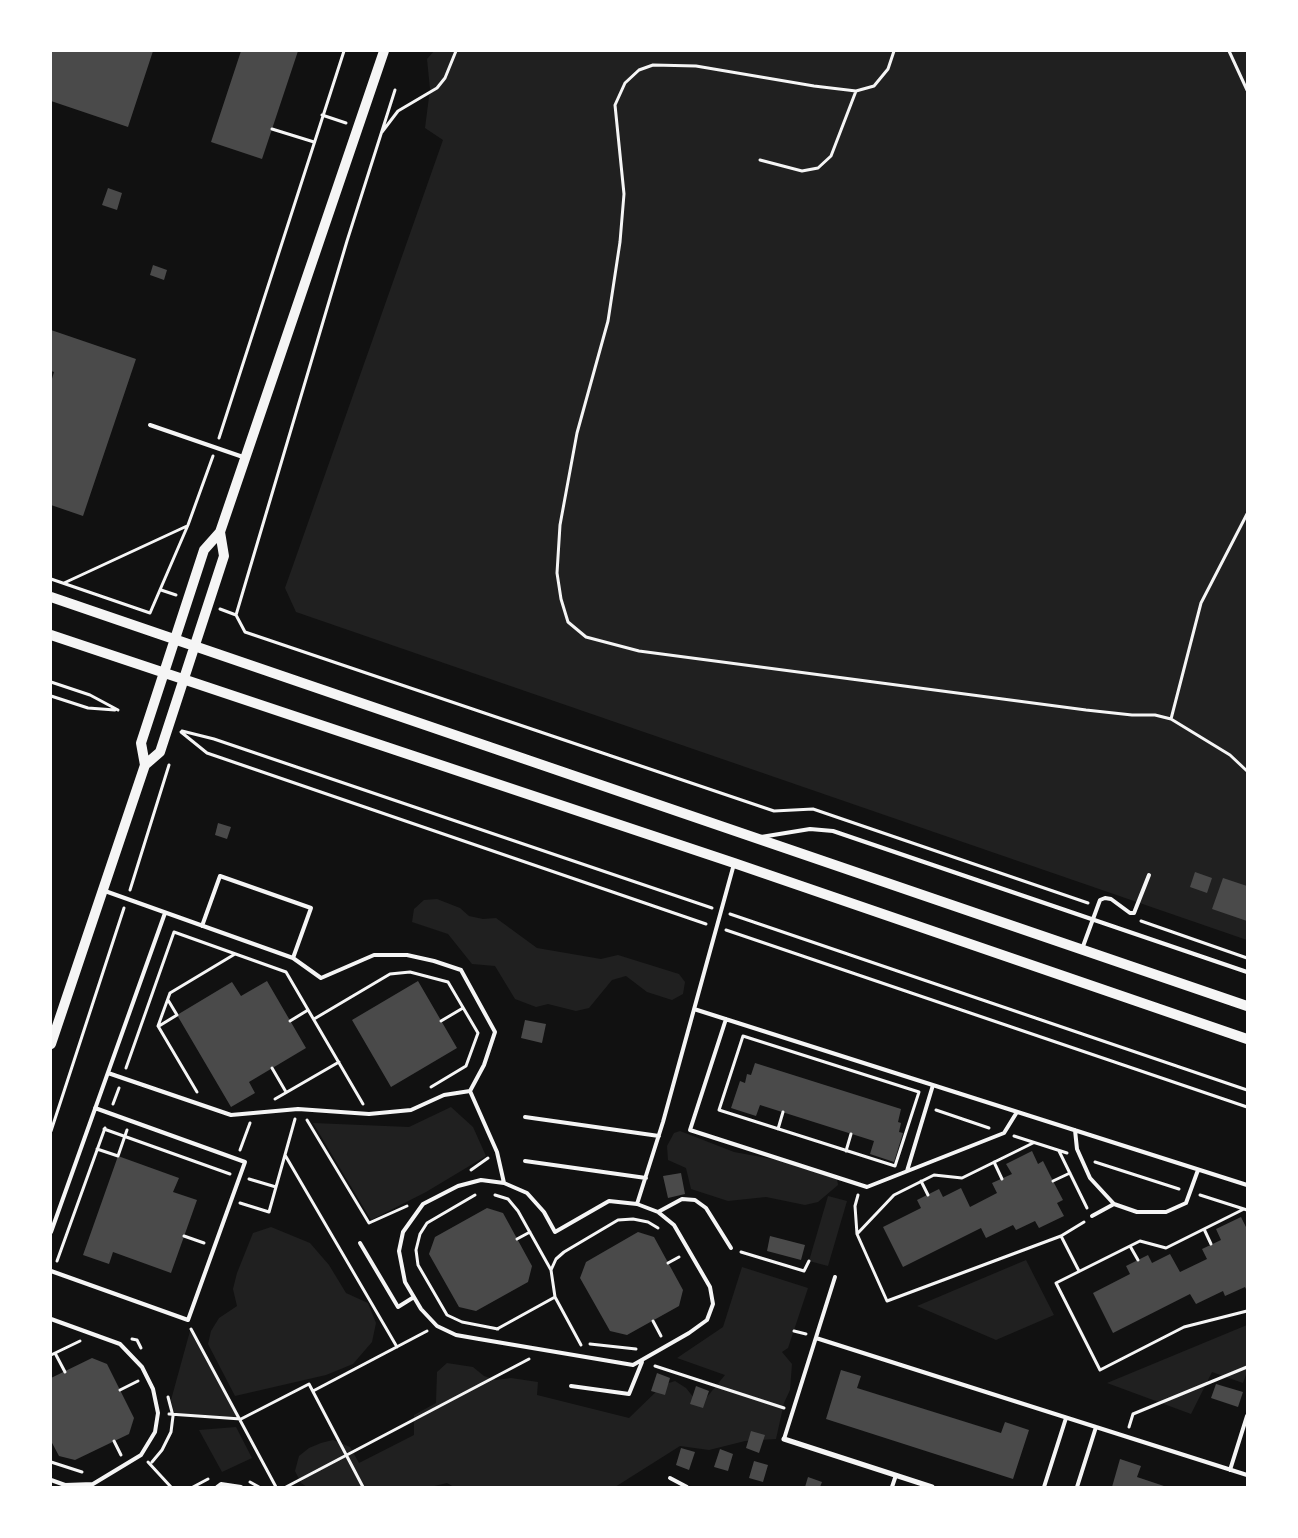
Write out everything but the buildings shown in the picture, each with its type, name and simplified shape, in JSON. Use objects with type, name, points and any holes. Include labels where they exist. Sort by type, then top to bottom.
[{"type":"main road","points":[[51,1044],[54,1028],[145,765],[141,743],[204,550],[220,532],[384,51]]},
{"type":"main road","points":[[145,765],[160,752],[224,556],[220,532]]},
{"type":"main road","points":[[51,597],[1247,1006]]},
{"type":"main road","points":[[51,635],[734,862],[1247,1039]]},
{"type":"street","points":[[784,1439],[932,1487]]},
{"type":"lane","points":[[150,425],[246,457]]},
{"type":"lane","points":[[755,838],[810,829],[833,831],[1247,972]]},
{"type":"lane","points":[[637,1204],[659,1136],[734,862]]},
{"type":"lane","points":[[1082,949],[1100,900],[1105,898],[1111,899],[1130,913],[1134,913],[1149,875]]},
{"type":"lane","points":[[202,926],[220,876],[311,908],[294,958]]},
{"type":"lane","points":[[102,890],[294,958],[321,978],[374,955],[416,957],[461,970],[495,1032],[484,1065],[470,1091]]},
{"type":"lane","points":[[51,1232],[164,913]]},
{"type":"lane","points":[[694,1008],[1247,1185]]},
{"type":"lane","points":[[726,1019],[690,1130],[861,1185],[868,1187],[1004,1132],[1017,1112]]},
{"type":"lane","points":[[108,1073],[232,1115],[298,1109],[369,1114],[411,1110],[444,1095],[470,1091]]},
{"type":"lane","points":[[907,1171],[933,1085]]},
{"type":"lane","points":[[470,1091],[497,1152],[504,1183]]},
{"type":"lane","points":[[51,1271],[188,1320],[244,1162],[95,1108]]},
{"type":"lane","points":[[525,1117],[659,1136]]},
{"type":"lane","points":[[1075,1130],[1077,1149],[1090,1178],[1114,1204],[1137,1212],[1166,1212],[1186,1204],[1198,1170]]},
{"type":"lane","points":[[525,1161],[646,1178]]},
{"type":"lane","points":[[481,1180],[504,1183],[527,1193],[544,1212],[555,1232],[609,1201],[637,1204],[658,1212],[674,1225],[710,1287],[713,1304],[707,1320],[642,1362],[633,1365],[456,1335],[437,1326],[421,1309],[405,1282],[400,1251],[403,1232],[423,1204],[458,1186],[481,1180]]},
{"type":"lane","points":[[658,1212],[682,1199],[695,1200],[706,1208],[731,1248]]},
{"type":"lane","points":[[1092,1216],[1114,1204]]},
{"type":"lane","points":[[360,1242],[398,1307],[414,1297]]},
{"type":"lane","points":[[784,1439],[835,1277]]},
{"type":"lane","points":[[51,1319],[120,1344],[142,1367],[153,1389],[158,1413],[154,1432],[142,1454],[93,1484],[65,1485],[51,1480]]},
{"type":"lane","points":[[816,1338],[1247,1475]]},
{"type":"lane","points":[[571,1386],[629,1394],[642,1362]]},
{"type":"lane","points":[[1230,1470],[1247,1416]]},
{"type":"lane","points":[[1044,1487],[1066,1418]]},
{"type":"lane","points":[[1078,1487],[1096,1427]]},
{"type":"lane","points":[[892,1487],[896,1475]]},
{"type":"lane","points":[[670,1478],[687,1487]]},
{"type":"lane","points":[[217,1487],[222,1484],[241,1487]]},
{"type":"path","points":[[51,579],[150,614],[188,525],[216,447],[344,51]]},
{"type":"path","points":[[380,135],[398,112],[437,88],[446,78],[456,51]]},
{"type":"path","points":[[894,51],[888,69],[874,86],[856,91],[814,86],[696,66],[653,65],[639,70],[625,83],[615,105],[624,194],[619,250],[608,321],[578,433],[560,525],[557,573],[560,598],[568,622],[586,637],[639,651],[1086,710],[1155,715],[1171,719],[1230,755],[1247,772]]},
{"type":"path","points":[[1229,51],[1247,90]]},
{"type":"path","points":[[395,90],[236,615],[245,632],[774,811],[812,809],[1097,906]]},
{"type":"path","points":[[760,160],[802,171],[818,168],[830,156],[856,91]]},
{"type":"path","points":[[272,129],[314,142]]},
{"type":"path","points":[[1171,719],[1202,603],[1247,514]]},
{"type":"path","points":[[63,583],[188,525]]},
{"type":"path","points":[[51,682],[90,695],[118,710],[88,708],[51,696]]},
{"type":"path","points":[[176,740],[180,731],[207,753]]},
{"type":"path","points":[[51,1131],[171,759]]},
{"type":"path","points":[[1134,919],[1247,958]]},
{"type":"path","points":[[160,927],[286,972],[369,1114]]},
{"type":"path","points":[[158,1026],[170,993],[236,954]]},
{"type":"path","points":[[314,1019],[390,974],[410,972],[448,982],[478,1033],[466,1066],[426,1090]]},
{"type":"path","points":[[158,1026],[177,1015],[168,1000]]},
{"type":"path","points":[[441,1021],[463,1008]]},
{"type":"path","points":[[290,1021],[308,1010]]},
{"type":"path","points":[[158,1026],[205,1106]]},
{"type":"path","points":[[743,1036],[919,1092],[915,1103],[895,1166],[719,1110],[743,1036]]},
{"type":"path","points":[[229,1182],[254,1112],[339,1062]]},
{"type":"path","points":[[272,1068],[286,1092]]},
{"type":"path","points":[[915,1103],[1059,1151],[1246,1209]]},
{"type":"path","points":[[231,1201],[270,1212],[298,1109]]},
{"type":"path","points":[[778,1129],[783,1112]]},
{"type":"path","points":[[307,1119],[369,1223]]},
{"type":"path","points":[[98,1149],[118,1156],[131,1121]]},
{"type":"path","points":[[104,1129],[232,1174]]},
{"type":"path","points":[[846,1151],[852,1134]]},
{"type":"path","points":[[857,1234],[894,1195],[934,1175],[962,1178],[1033,1142]]},
{"type":"path","points":[[861,1185],[855,1206],[857,1234],[887,1301],[1061,1236],[1092,1216],[1059,1151]]},
{"type":"path","points":[[285,1155],[397,1346]]},
{"type":"path","points":[[994,1162],[1002,1178]]},
{"type":"path","points":[[1053,1181],[1070,1173]]},
{"type":"path","points":[[239,1177],[276,1187]]},
{"type":"path","points":[[921,1181],[928,1195]]},
{"type":"path","points":[[478,1193],[427,1223],[420,1234],[416,1250],[418,1265],[447,1315],[462,1322],[498,1328]]},
{"type":"path","points":[[490,1193],[508,1199],[518,1210],[551,1270],[555,1297],[588,1357]]},
{"type":"path","points":[[1246,1209],[1166,1248],[1140,1241],[1056,1282],[1100,1370],[1184,1327],[1247,1311]]},
{"type":"path","points":[[551,1270],[556,1259],[564,1252],[618,1220],[633,1219],[648,1222],[665,1232]]},
{"type":"path","points":[[1204,1229],[1211,1244]]},
{"type":"path","points":[[517,1239],[530,1232]]},
{"type":"path","points":[[184,1236],[206,1244],[210,1235]]},
{"type":"path","points":[[1061,1236],[1079,1271]]},
{"type":"path","points":[[1130,1246],[1138,1260]]},
{"type":"path","points":[[731,1248],[804,1271],[808,1261]]},
{"type":"path","points":[[668,1263],[679,1257]]},
{"type":"path","points":[[58,1261],[67,1264]]},
{"type":"path","points":[[479,1339],[555,1297]]},
{"type":"path","points":[[653,1320],[662,1336]]},
{"type":"path","points":[[189,1325],[276,1487]]},
{"type":"path","points":[[313,1391],[437,1326]]},
{"type":"path","points":[[654,1341],[669,1333]]},
{"type":"path","points":[[65,1372],[53,1354],[82,1340]]},
{"type":"path","points":[[580,1343],[637,1349]]},
{"type":"path","points":[[286,1487],[546,1350]]},
{"type":"path","points":[[642,1362],[793,1411]]},
{"type":"path","points":[[1133,1414],[1247,1367]]},
{"type":"path","points":[[136,1374],[143,1389]]},
{"type":"path","points":[[120,1390],[139,1381]]},
{"type":"path","points":[[158,1413],[241,1420],[308,1384],[362,1487]]},
{"type":"path","points":[[114,1441],[121,1456]]},
{"type":"path","points":[[113,1460],[136,1449],[171,1487]]},
{"type":"path","points":[[51,1462],[86,1474]]},
{"type":"shaded area","points":[[434,51],[1247,51],[1247,940],[296,612],[285,588],[443,140],[425,128],[430,89],[427,59]]},
{"type":"shaded area","points":[[437,899],[460,908],[469,916],[483,919],[496,918],[537,948],[601,959],[618,955],[679,974],[685,982],[683,994],[672,1000],[647,992],[626,976],[612,980],[589,1008],[576,1011],[548,1004],[536,1007],[515,999],[495,966],[472,964],[448,934],[412,922],[414,909],[424,900]]},
{"type":"shaded area","points":[[451,1107],[473,1127],[486,1156],[426,1192],[371,1220],[313,1123],[409,1127]]},
{"type":"shaded area","points":[[680,1131],[734,1152],[778,1160],[837,1179],[838,1185],[818,1202],[805,1205],[766,1197],[728,1201],[691,1189],[686,1168],[668,1160],[667,1146],[674,1133]]},
{"type":"shaded area","points":[[828,1196],[847,1201],[828,1266],[809,1261]]},
{"type":"shaded area","points":[[271,1227],[310,1243],[329,1265],[346,1293],[368,1303],[376,1323],[372,1342],[353,1364],[326,1375],[235,1396],[208,1344],[211,1331],[219,1318],[237,1306],[233,1289],[237,1273],[253,1233]]},
{"type":"shaded area","points":[[1026,1260],[1054,1315],[996,1340],[917,1306]]},
{"type":"shaded area","points":[[742,1267],[808,1288],[788,1348],[782,1352],[792,1364],[790,1390],[784,1403],[776,1439],[745,1441],[709,1450],[680,1446],[615,1487],[454,1487],[447,1483],[430,1487],[307,1487],[301,1483],[295,1471],[299,1456],[309,1448],[321,1443],[333,1440],[350,1447],[359,1463],[414,1435],[414,1415],[436,1403],[437,1372],[447,1363],[473,1367],[484,1376],[496,1380],[511,1378],[538,1382],[537,1395],[629,1418],[663,1385],[675,1381],[686,1388],[694,1398],[707,1397],[725,1375],[677,1358],[723,1327]]},
{"type":"shaded area","points":[[1247,1325],[1247,1372],[1243,1383],[1212,1372],[1191,1414],[1107,1383]]},
{"type":"shaded area","points":[[190,1331],[237,1417],[174,1413],[171,1400]]},
{"type":"shaded area","points":[[236,1427],[252,1458],[222,1472],[199,1430]]}]
